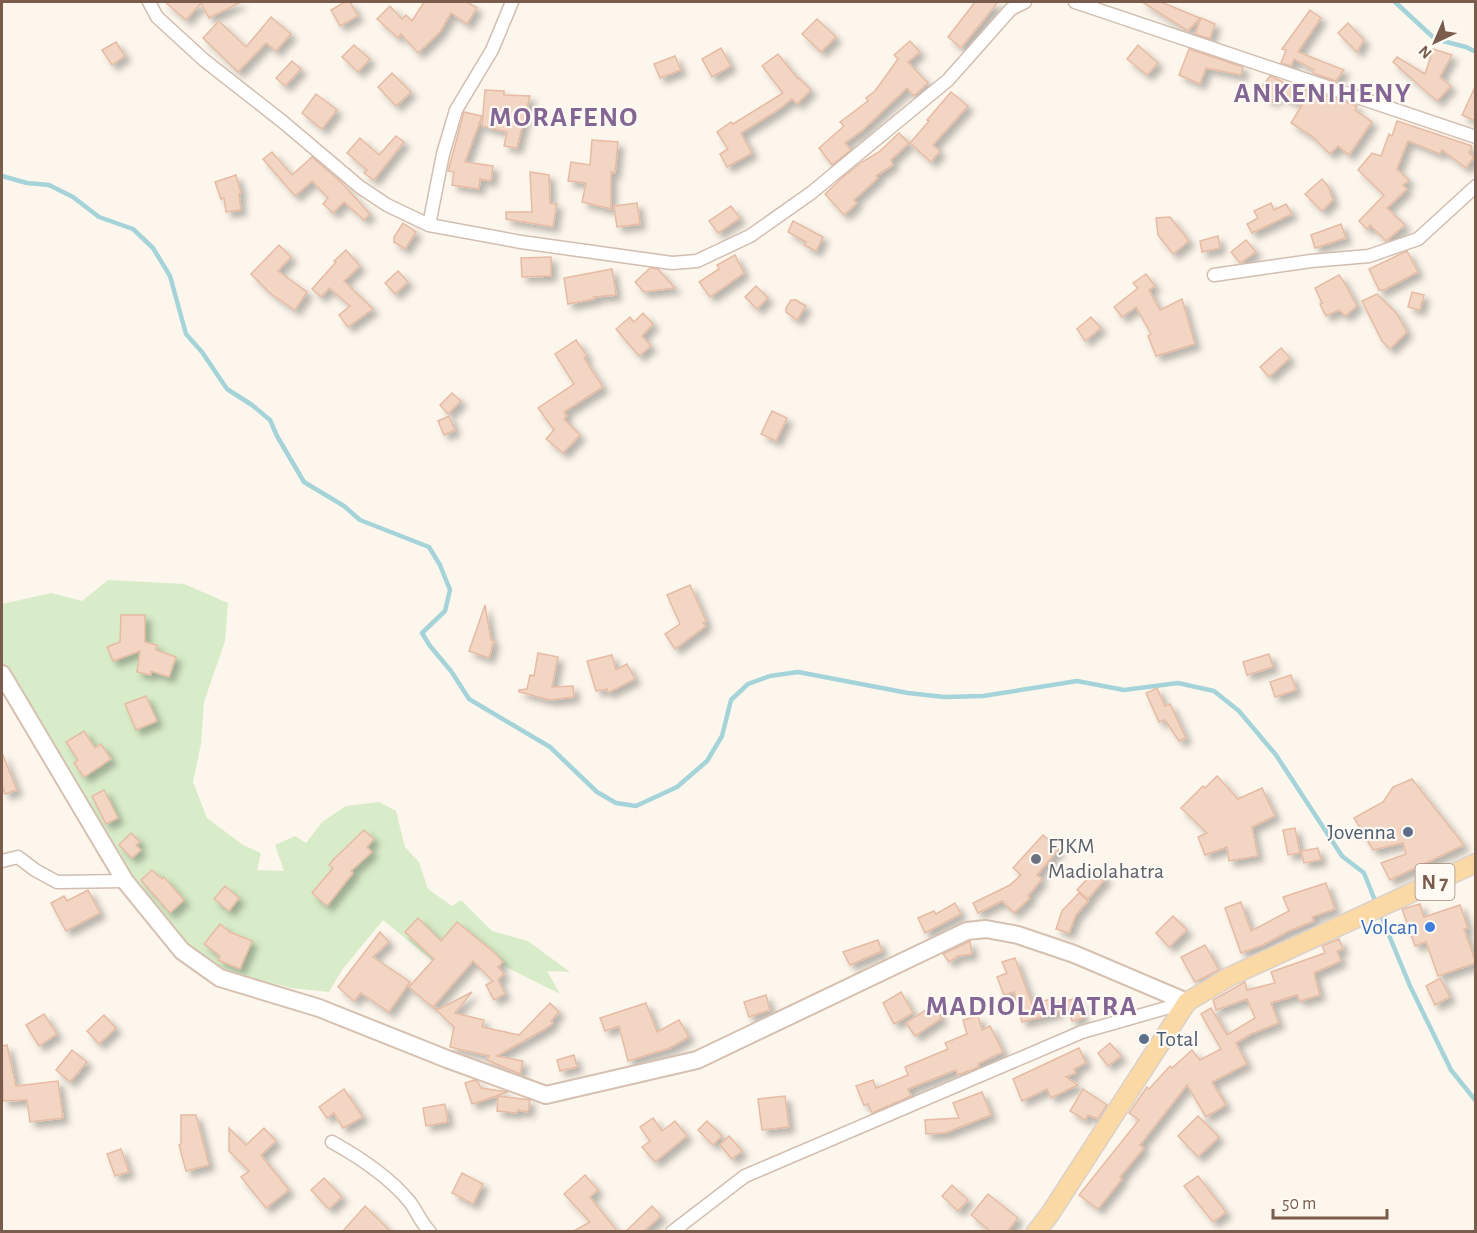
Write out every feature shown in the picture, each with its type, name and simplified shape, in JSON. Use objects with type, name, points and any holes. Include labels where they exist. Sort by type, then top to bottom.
[{"type":"main road","name":"N 7","points":[[1036,1232],[1050,1214],[1187,1002],[1228,977],[1476,863]]},
{"type":"street","points":[[149,2],[157,17],[204,60],[360,187],[387,205],[429,225],[521,242],[672,263],[697,261],[750,236],[812,193],[948,80],[1011,9],[1026,2]]},
{"type":"street","points":[[429,225],[443,154],[456,110],[492,50],[512,2]]},
{"type":"street","points":[[1075,2],[1085,3],[1476,137]]},
{"type":"street","points":[[1214,275],[1311,261],[1369,256],[1418,239],[1476,186]]},
{"type":"street","points":[[2,675],[125,881],[182,951],[220,978],[319,1008],[447,1059],[546,1095],[697,1060],[967,931],[986,929],[1018,935],[1074,954],[1187,1002]]},
{"type":"street","points":[[2,861],[18,857],[57,882],[125,881]]},
{"type":"street","points":[[672,1232],[745,1176],[1082,1032],[1187,1002]]},
{"type":"street","points":[[332,1142],[365,1160],[409,1201],[430,1232]]},
{"type":"green space","points":[[108,580],[184,584],[228,603],[225,641],[204,702],[201,744],[193,782],[207,818],[243,845],[261,853],[257,870],[284,871],[275,845],[295,836],[306,843],[322,822],[346,806],[379,802],[396,811],[405,847],[419,862],[428,889],[452,906],[461,900],[492,931],[528,941],[570,972],[547,971],[560,994],[502,965],[433,961],[383,920],[342,970],[329,992],[291,988],[222,970],[188,946],[158,914],[124,864],[2,661],[2,604],[51,593],[82,601]]},
{"type":"building","points":[[165,2],[241,2],[209,18],[201,3],[186,20]]},
{"type":"building","points":[[345,2],[350,2],[358,16],[340,26],[331,10]]},
{"type":"building","points":[[424,2],[467,2],[477,8],[467,24],[451,13],[440,32],[418,53],[401,34],[398,38],[377,19],[390,6],[402,19],[406,15],[412,21]]},
{"type":"building","points":[[975,2],[998,2],[961,48],[948,37]]},
{"type":"building","points":[[1142,2],[1161,2],[1200,18],[1188,31]]},
{"type":"building","points":[[1310,10],[1321,18],[1298,52],[1344,70],[1336,81],[1313,73],[1314,70],[1294,59],[1291,66],[1281,63],[1286,50],[1282,49]]},
{"type":"building","points":[[271,17],[291,34],[276,51],[266,43],[238,72],[203,38],[219,21],[246,47]]},
{"type":"building","points":[[1201,18],[1215,24],[1210,39],[1195,34]]},
{"type":"building","points":[[817,19],[836,37],[821,52],[802,34]]},
{"type":"building","points":[[1348,23],[1364,40],[1357,52],[1338,33]]},
{"type":"building","points":[[910,41],[920,52],[908,62],[928,83],[914,96],[907,88],[863,130],[845,143],[851,150],[832,165],[819,148],[844,126],[840,122],[868,101],[866,98],[875,91],[898,59],[894,55]]},
{"type":"building","points":[[116,42],[125,56],[112,65],[102,50]]},
{"type":"building","points":[[354,45],[370,59],[358,72],[342,57]]},
{"type":"building","points":[[1138,45],[1158,63],[1147,75],[1127,59]]},
{"type":"building","points":[[721,48],[731,66],[712,77],[702,59]]},
{"type":"building","points":[[1189,49],[1243,67],[1241,75],[1206,68],[1200,84],[1179,75]]},
{"type":"building","points":[[1433,49],[1452,55],[1440,77],[1451,86],[1437,101],[1393,62],[1397,57],[1425,74]]},
{"type":"building","points":[[778,54],[798,79],[811,90],[797,104],[792,99],[741,133],[752,153],[727,167],[720,154],[728,149],[717,132],[783,93],[762,66]]},
{"type":"building","points":[[675,56],[681,70],[660,78],[654,64]]},
{"type":"building","points":[[292,61],[301,69],[285,86],[276,78]]},
{"type":"building","points":[[392,73],[411,92],[396,106],[378,87]]},
{"type":"building","points":[[1270,76],[1305,92],[1306,89],[1357,106],[1355,110],[1372,122],[1349,155],[1338,146],[1330,154],[1312,136],[1291,123],[1302,105],[1277,95],[1272,102],[1259,91]]},
{"type":"building","points":[[1476,85],[1476,121],[1462,115]]},
{"type":"building","points":[[485,90],[504,91],[504,95],[530,96],[517,148],[504,146],[507,132],[482,126]]},
{"type":"building","points":[[951,92],[968,106],[933,145],[940,151],[931,162],[910,143]]},
{"type":"building","points":[[316,94],[337,110],[322,129],[302,113]]},
{"type":"building","points":[[464,112],[482,116],[465,162],[493,166],[491,181],[480,179],[479,189],[452,185],[454,172],[448,171]]},
{"type":"building","points":[[1397,121],[1472,146],[1469,153],[1474,157],[1466,168],[1442,150],[1440,154],[1408,141],[1397,169],[1409,180],[1403,185],[1407,189],[1387,208],[1405,225],[1386,241],[1370,225],[1367,229],[1359,221],[1384,195],[1358,170],[1372,153],[1381,156],[1389,134],[1392,136]]},
{"type":"building","points":[[899,133],[909,143],[891,160],[893,165],[876,176],[878,178],[854,200],[857,203],[844,215],[825,194],[862,162],[879,152]]},
{"type":"building","points":[[396,136],[404,142],[374,180],[364,173],[367,170],[347,153],[360,138],[379,155]]},
{"type":"building","points":[[592,140],[618,142],[615,173],[611,172],[611,209],[582,202],[586,183],[568,181],[571,162],[590,165]]},
{"type":"building","points":[[272,152],[292,175],[312,157],[341,182],[370,214],[364,220],[344,202],[333,213],[323,204],[328,198],[312,181],[295,196],[263,159]]},
{"type":"building","points":[[530,172],[549,175],[550,203],[557,204],[553,227],[506,219],[506,212],[532,212]]},
{"type":"building","points":[[236,175],[241,193],[239,194],[241,210],[226,212],[224,198],[221,199],[215,182]]},
{"type":"building","points":[[1322,179],[1328,186],[1333,200],[1322,211],[1305,194]]},
{"type":"building","points":[[637,203],[640,224],[617,227],[614,206]]},
{"type":"building","points":[[1271,203],[1274,210],[1286,204],[1292,214],[1252,233],[1247,224],[1258,218],[1254,211]]},
{"type":"building","points":[[731,206],[740,218],[718,233],[709,221]]},
{"type":"building","points":[[1170,217],[1189,241],[1173,254],[1158,235],[1156,218]]},
{"type":"building","points":[[793,221],[823,237],[816,251],[804,245],[806,242],[788,232]]},
{"type":"building","points":[[403,223],[416,232],[405,249],[394,242],[394,237]]},
{"type":"building","points":[[1341,224],[1346,238],[1315,248],[1311,235]]},
{"type":"building","points":[[1218,236],[1220,248],[1202,252],[1200,241]]},
{"type":"building","points":[[1246,240],[1256,252],[1240,263],[1231,252]]},
{"type":"building","points":[[279,245],[291,257],[278,271],[307,292],[295,310],[271,294],[251,274]]},
{"type":"building","points":[[346,250],[360,266],[344,281],[373,309],[348,327],[339,315],[350,306],[329,288],[321,297],[312,289],[336,262],[334,261]]},
{"type":"building","points":[[1407,251],[1418,272],[1384,290],[1379,290],[1369,269]]},
{"type":"building","points":[[735,255],[744,273],[710,297],[699,282],[719,269],[717,265]]},
{"type":"building","points":[[551,257],[551,276],[522,277],[521,258]]},
{"type":"building","points":[[650,268],[658,269],[675,288],[644,292],[635,282]]},
{"type":"building","points":[[612,269],[616,295],[594,297],[595,299],[568,304],[564,278]]},
{"type":"building","points":[[398,271],[408,282],[395,294],[385,283]]},
{"type":"building","points":[[1146,274],[1155,286],[1149,290],[1160,310],[1182,299],[1195,344],[1156,356],[1148,336],[1151,334],[1136,307],[1122,317],[1114,307],[1138,288],[1133,283]]},
{"type":"building","points":[[1339,275],[1357,306],[1345,316],[1339,310],[1326,316],[1315,288]]},
{"type":"building","points":[[756,286],[768,298],[757,309],[745,297]]},
{"type":"building","points":[[1412,292],[1424,295],[1420,310],[1408,307]]},
{"type":"building","points":[[1377,294],[1397,314],[1407,332],[1390,349],[1382,341],[1362,301]]},
{"type":"building","points":[[791,300],[796,300],[806,306],[797,320],[786,312]]},
{"type":"building","points":[[643,313],[653,324],[642,336],[651,346],[639,356],[616,329],[630,317],[634,322]]},
{"type":"building","points":[[1091,317],[1101,328],[1085,341],[1077,329]]},
{"type":"building","points":[[576,340],[587,356],[584,358],[603,387],[564,412],[567,416],[564,419],[580,435],[563,453],[546,439],[554,430],[538,408],[574,384],[555,354]]},
{"type":"building","points":[[1281,348],[1290,358],[1269,377],[1260,367]]},
{"type":"building","points":[[452,393],[461,401],[448,414],[440,405]]},
{"type":"building","points":[[772,411],[787,418],[776,441],[761,434]]},
{"type":"building","points":[[449,416],[455,430],[444,435],[438,421]]},
{"type":"building","points":[[690,585],[706,621],[703,623],[706,626],[675,649],[665,634],[680,624],[667,595]]},
{"type":"building","points":[[485,605],[491,640],[494,641],[489,658],[469,651]]},
{"type":"building","points":[[121,615],[145,615],[145,642],[157,645],[156,650],[176,657],[169,677],[151,671],[151,675],[137,672],[140,651],[113,661],[107,647],[120,642]]},
{"type":"building","points":[[538,653],[558,657],[552,687],[573,686],[574,697],[550,700],[519,692],[519,690],[527,689],[530,675],[534,676]]},
{"type":"building","points":[[1269,654],[1273,667],[1247,675],[1243,662]]},
{"type":"building","points":[[612,655],[616,670],[627,664],[635,679],[608,693],[607,689],[596,691],[587,661]]},
{"type":"building","points":[[1291,675],[1296,690],[1275,697],[1270,682]]},
{"type":"building","points":[[1157,688],[1165,706],[1170,704],[1186,738],[1179,741],[1165,720],[1159,722],[1146,693]]},
{"type":"building","points":[[146,696],[157,721],[136,730],[125,704]]},
{"type":"building","points":[[84,731],[95,748],[101,744],[111,759],[84,777],[74,763],[78,760],[66,742]]},
{"type":"building","points":[[2,753],[17,790],[5,794],[2,785]]},
{"type":"building","points":[[1217,776],[1238,799],[1262,788],[1275,816],[1252,827],[1258,856],[1229,861],[1227,847],[1205,855],[1198,837],[1207,833],[1181,808],[1203,786],[1205,788]]},
{"type":"building","name":"Jovenna","points":[[1412,779],[1464,845],[1390,880],[1381,863],[1406,854],[1403,843],[1373,850],[1354,818],[1383,802],[1393,787]]},
{"type":"building","points":[[104,790],[118,818],[106,824],[92,796]]},
{"type":"building","points":[[1295,828],[1300,853],[1288,855],[1283,830]]},
{"type":"building","points":[[364,830],[374,839],[367,847],[372,852],[351,871],[353,873],[327,906],[312,893],[333,868],[329,865],[333,860]]},
{"type":"building","points":[[131,833],[140,842],[136,845],[141,850],[132,858],[119,845]]},
{"type":"building","points":[[1043,835],[1059,849],[1037,875],[1042,879],[1028,896],[1030,898],[1014,913],[1002,901],[978,913],[973,903],[1010,885],[1021,875],[1013,868]]},
{"type":"building","points":[[1318,848],[1321,860],[1304,863],[1301,851]]},
{"type":"building","points":[[1096,869],[1106,878],[1088,899],[1077,890]]},
{"type":"building","points":[[152,870],[162,879],[164,877],[184,900],[170,913],[141,880]]},
{"type":"building","points":[[1326,883],[1335,909],[1312,917],[1314,921],[1241,953],[1225,908],[1241,902],[1251,931],[1289,911],[1283,897]]},
{"type":"building","points":[[225,886],[239,898],[229,911],[214,899]]},
{"type":"building","points":[[88,890],[100,913],[66,931],[51,903],[64,896],[67,901]]},
{"type":"building","points":[[1079,893],[1088,901],[1076,915],[1069,933],[1056,929],[1062,911]]},
{"type":"building","points":[[955,903],[961,914],[925,933],[918,918],[934,911],[936,914]]},
{"type":"building","points":[[1420,904],[1424,917],[1460,905],[1468,928],[1464,929],[1476,963],[1438,976],[1426,942],[1415,946],[1402,909]]},
{"type":"building","points":[[1173,916],[1187,930],[1169,947],[1156,933]]},
{"type":"building","points":[[418,918],[441,941],[457,922],[495,953],[503,962],[498,967],[504,974],[498,980],[505,994],[494,1000],[486,985],[493,981],[473,961],[433,1007],[425,1001],[409,987],[434,959],[405,932]]},
{"type":"building","points":[[220,924],[230,932],[252,941],[240,969],[218,960],[220,956],[204,944]]},
{"type":"building","points":[[380,932],[389,942],[373,957],[410,982],[389,1012],[361,993],[354,1001],[338,987]]},
{"type":"building","points":[[1339,939],[1343,949],[1337,951],[1341,961],[1314,973],[1320,995],[1300,1001],[1297,995],[1271,1003],[1279,1023],[1251,1034],[1236,1043],[1247,1064],[1212,1082],[1226,1105],[1206,1117],[1187,1085],[1140,1145],[1144,1148],[1098,1209],[1079,1195],[1139,1120],[1129,1113],[1147,1087],[1149,1089],[1170,1066],[1172,1068],[1192,1050],[1200,1060],[1221,1049],[1201,1014],[1211,1008],[1227,1035],[1255,1018],[1247,999],[1216,1010],[1213,1000],[1245,982],[1247,990],[1275,983],[1271,972],[1325,953],[1322,946]]},
{"type":"building","points":[[878,940],[882,951],[850,965],[843,952]]},
{"type":"building","points":[[970,941],[972,954],[958,956],[949,962],[943,954]]},
{"type":"building","points":[[1205,945],[1219,970],[1195,982],[1181,957]]},
{"type":"building","points":[[1015,958],[1032,1004],[1055,998],[1059,1012],[1022,1022],[1014,992],[1004,995],[997,977],[1007,973],[1002,962]]},
{"type":"building","points":[[1440,978],[1450,997],[1435,1005],[1426,986]]},
{"type":"building","points":[[472,992],[455,1013],[484,1020],[482,1027],[519,1035],[550,1003],[559,1012],[547,1028],[497,1056],[523,1061],[520,1074],[487,1060],[489,1056],[450,1047],[454,1027],[434,1008],[439,1009]]},
{"type":"building","points":[[901,992],[913,1013],[894,1024],[883,1003]]},
{"type":"building","points":[[766,995],[770,1010],[749,1017],[744,1002]]},
{"type":"building","points":[[1077,998],[1083,1018],[1072,1021],[1065,1001]]},
{"type":"building","points":[[646,1003],[657,1032],[679,1020],[689,1037],[670,1048],[628,1061],[619,1026],[605,1031],[600,1018]]},
{"type":"building","points":[[933,1005],[942,1018],[915,1036],[906,1023]]},
{"type":"building","points":[[44,1014],[57,1034],[39,1046],[26,1025]]},
{"type":"building","points":[[104,1015],[116,1028],[99,1044],[87,1031]]},
{"type":"building","points":[[978,1016],[982,1030],[990,1026],[1003,1052],[978,1064],[979,1067],[958,1075],[956,1070],[908,1089],[911,1096],[872,1113],[868,1104],[864,1105],[856,1086],[873,1080],[876,1088],[908,1075],[905,1067],[948,1049],[945,1043],[967,1034],[963,1020]]},
{"type":"building","points":[[1110,1043],[1121,1056],[1108,1066],[1098,1053]]},
{"type":"building","points":[[7,1045],[16,1086],[58,1081],[63,1118],[30,1122],[27,1100],[3,1101],[2,1046]]},
{"type":"building","points":[[1079,1048],[1086,1063],[1074,1069],[1076,1073],[1066,1077],[1078,1085],[1051,1098],[1047,1089],[1022,1101],[1013,1079]]},
{"type":"building","points":[[72,1050],[87,1062],[70,1082],[56,1070]]},
{"type":"building","points":[[574,1055],[577,1067],[560,1071],[557,1060]]},
{"type":"building","points":[[474,1080],[481,1088],[508,1092],[472,1104],[465,1083]]},
{"type":"building","points":[[344,1089],[363,1117],[343,1128],[334,1113],[327,1118],[319,1107]]},
{"type":"building","points":[[1083,1089],[1107,1105],[1098,1119],[1088,1115],[1085,1120],[1070,1111]]},
{"type":"building","points":[[982,1092],[991,1115],[945,1133],[926,1134],[925,1120],[959,1118],[953,1103]]},
{"type":"building","points":[[498,1096],[530,1100],[528,1112],[497,1111]]},
{"type":"building","points":[[785,1096],[789,1127],[762,1130],[758,1099]]},
{"type":"building","points":[[445,1104],[448,1122],[426,1126],[423,1108]]},
{"type":"building","points":[[181,1115],[196,1115],[209,1165],[186,1171],[179,1145],[181,1144]]},
{"type":"building","points":[[1198,1116],[1219,1137],[1198,1157],[1178,1136]]},
{"type":"building","points":[[653,1118],[662,1131],[675,1121],[687,1136],[655,1162],[642,1147],[650,1141],[640,1127]]},
{"type":"building","points":[[707,1121],[722,1136],[713,1145],[698,1130]]},
{"type":"building","points":[[229,1128],[246,1145],[264,1128],[276,1141],[261,1155],[289,1190],[266,1208],[241,1177],[249,1171],[229,1151]]},
{"type":"building","points":[[729,1136],[742,1151],[732,1159],[720,1145]]},
{"type":"building","points":[[121,1149],[129,1172],[115,1176],[107,1154]]},
{"type":"building","points":[[462,1173],[483,1184],[473,1204],[452,1193]]},
{"type":"building","points":[[585,1175],[598,1190],[590,1197],[618,1232],[572,1232],[590,1222],[564,1194]]},
{"type":"building","points":[[1198,1176],[1226,1212],[1213,1222],[1184,1186]]},
{"type":"building","points":[[324,1178],[342,1197],[329,1209],[311,1190]]},
{"type":"building","points":[[952,1185],[968,1200],[958,1211],[942,1196]]},
{"type":"building","points":[[988,1194],[1018,1218],[1007,1232],[991,1232],[971,1215]]},
{"type":"building","points":[[365,1206],[391,1232],[342,1232]]},
{"type":"building","points":[[652,1206],[661,1216],[643,1232],[625,1232]]},
{"type":"waterway","points":[[1395,2],[1435,39],[1476,52]]},
{"type":"waterway","points":[[2,176],[27,183],[49,185],[73,197],[99,217],[133,229],[153,248],[170,276],[186,334],[202,352],[227,389],[270,420],[304,482],[344,506],[360,520],[429,547],[440,565],[450,590],[445,611],[422,633],[469,699],[550,747],[597,792],[616,803],[636,806],[677,787],[707,761],[722,736],[731,700],[748,684],[770,676],[798,672],[908,693],[944,697],[983,696],[1077,681],[1124,690],[1178,683],[1214,691],[1239,711],[1276,755],[1342,856],[1364,873],[1376,903]]},
{"type":"waterway","points":[[1379,911],[1410,986],[1451,1070],[1476,1101]]},
{"type":"place","name":"Jovenna","points":[[1408,832]]},
{"type":"place","name":"FJKM Madiolahatra","points":[[1036,859]]},
{"type":"place","name":"Volcan","points":[[1430,927]]},
{"type":"place","name":"Total","points":[[1144,1039]]},
{"type":"district","name":"ANKENIHENY","points":[[1323,94]]},
{"type":"district","name":"MORAFENO","points":[[564,118]]},
{"type":"district","name":"MADIOLAHATRA","points":[[1032,1007]]}]
